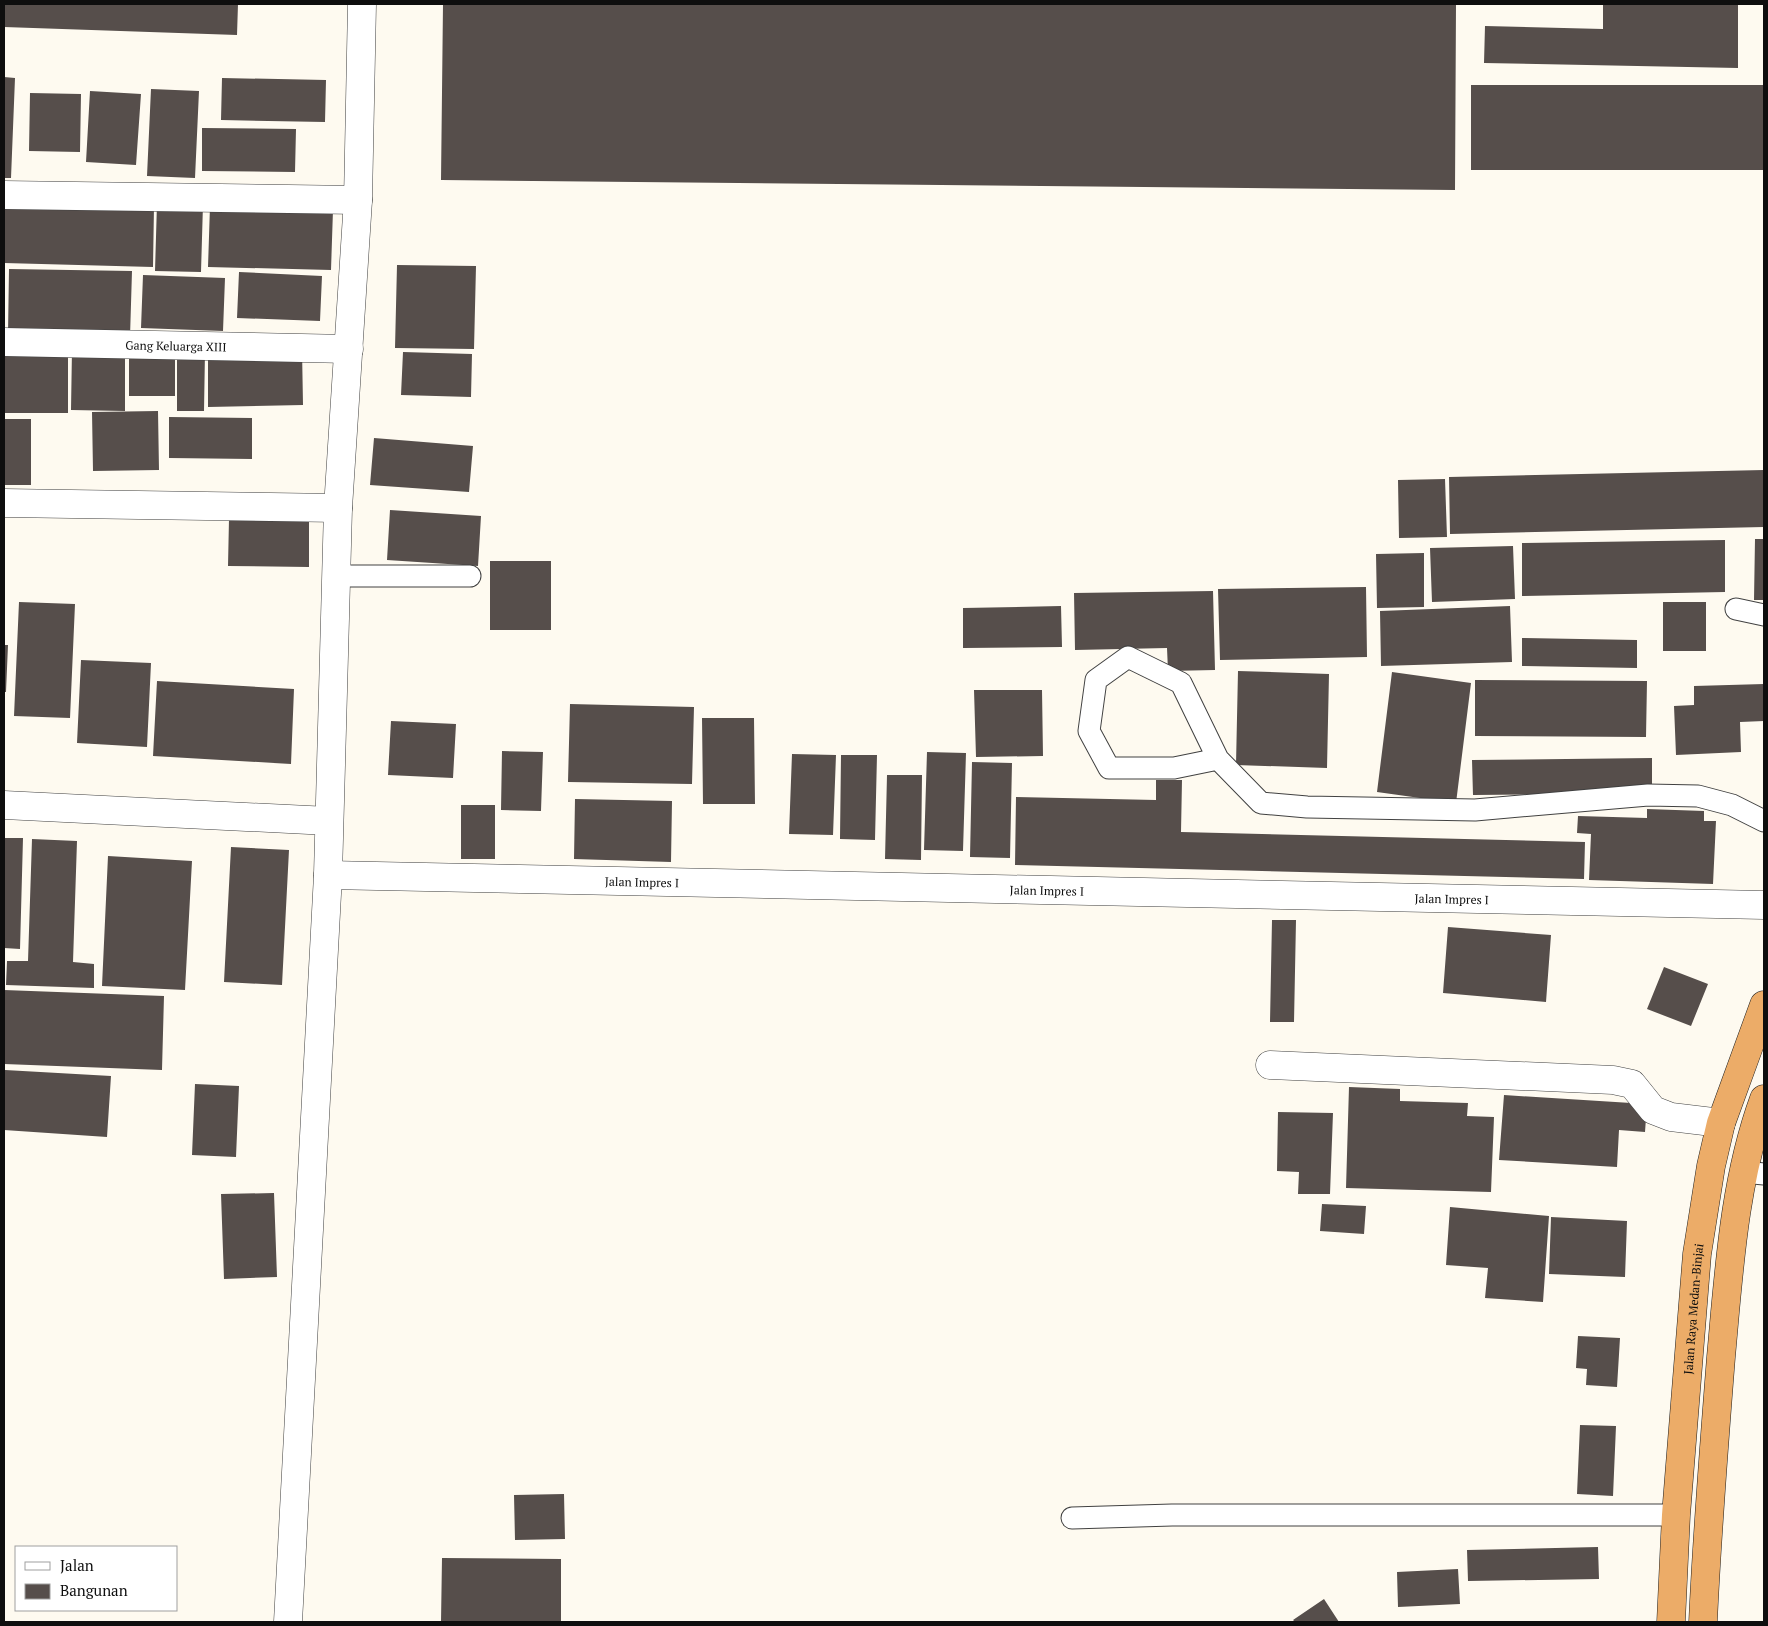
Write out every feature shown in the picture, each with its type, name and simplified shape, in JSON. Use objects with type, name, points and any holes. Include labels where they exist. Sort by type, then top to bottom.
[{"type":"highway","name":"Jalan Raya Medan-Binjai","points":[[1671,1622],[1676,1515],[1697,1254],[1711,1166],[1721,1123],[1764,1005]]},
{"type":"highway","points":[[1703,1622],[1705,1569],[1730,1258],[1753,1173],[1764,1099]]},
{"type":"street","points":[[288,1622],[328,876],[338,508],[358,200],[362,4]]},
{"type":"street","points":[[4,195],[358,200]]},
{"type":"street","name":"Gang Keluarga XIII","points":[[4,342],[349,349]]},
{"type":"street","points":[[4,503],[338,508]]},
{"type":"street","points":[[4,805],[329,821]]},
{"type":"street","name":"Jalan Impres I","points":[[328,876],[1764,905]]},
{"type":"street","points":[[1270,1065],[1613,1080],[1632,1084],[1653,1110],[1671,1117],[1721,1123]]},
{"type":"lane","points":[[336,576],[470,576]]},
{"type":"lane","points":[[1736,609],[1764,615]]},
{"type":"lane","points":[[1218,758],[1174,768],[1109,768],[1089,730],[1096,680],[1128,657],[1181,683],[1218,758],[1261,803],[1307,807],[1475,810],[1648,795],[1698,796],[1732,805],[1764,821]]},
{"type":"lane","points":[[1072,1518],[1172,1515],[1676,1515]]},
{"type":"building","points":[[4,4],[238,4],[237,35],[4,27]]},
{"type":"building","points":[[443,4],[1456,4],[1455,190],[441,180]]},
{"type":"building","points":[[1603,4],[1738,4],[1738,68],[1484,63],[1485,26],[1603,29]]},
{"type":"building","points":[[4,77],[15,78],[11,178],[4,178]]},
{"type":"building","points":[[222,78],[326,80],[325,122],[221,120]]},
{"type":"building","points":[[1471,85],[1764,85],[1764,170],[1471,170]]},
{"type":"building","points":[[151,89],[199,91],[195,178],[147,176]]},
{"type":"building","points":[[90,91],[141,94],[136,165],[86,162]]},
{"type":"building","points":[[30,93],[81,94],[80,152],[29,151]]},
{"type":"building","points":[[202,128],[296,129],[295,172],[202,171]]},
{"type":"building","points":[[5,203],[154,206],[153,267],[4,263]]},
{"type":"building","points":[[157,203],[203,204],[201,272],[155,271]]},
{"type":"building","points":[[210,206],[333,210],[331,270],[208,267]]},
{"type":"building","points":[[397,265],[476,266],[474,349],[395,348]]},
{"type":"building","points":[[9,269],[132,271],[130,337],[8,334]]},
{"type":"building","points":[[239,272],[322,276],[320,321],[237,318]]},
{"type":"building","points":[[143,275],[225,278],[223,331],[141,328]]},
{"type":"building","points":[[5,349],[68,350],[68,413],[4,413]]},
{"type":"building","points":[[72,349],[125,350],[125,411],[71,410]]},
{"type":"building","points":[[302,349],[303,405],[208,407],[208,351]]},
{"type":"building","points":[[129,351],[175,351],[175,396],[129,396]]},
{"type":"building","points":[[177,351],[205,351],[204,411],[177,411]]},
{"type":"building","points":[[403,352],[472,354],[471,397],[401,395]]},
{"type":"building","points":[[158,411],[159,470],[93,471],[92,412]]},
{"type":"building","points":[[169,417],[252,418],[252,459],[169,458]]},
{"type":"building","points":[[4,419],[31,419],[31,485],[4,485]]},
{"type":"building","points":[[374,438],[473,446],[469,492],[370,485]]},
{"type":"building","points":[[1764,470],[1764,527],[1450,534],[1449,477]]},
{"type":"building","points":[[1445,479],[1447,537],[1399,538],[1398,480]]},
{"type":"building","points":[[390,510],[481,516],[478,566],[387,560]]},
{"type":"building","points":[[229,519],[309,520],[309,567],[228,566]]},
{"type":"building","points":[[1755,539],[1764,539],[1764,600],[1754,600]]},
{"type":"building","points":[[1725,540],[1725,592],[1522,596],[1522,543]]},
{"type":"building","points":[[1513,546],[1515,599],[1432,602],[1430,548]]},
{"type":"building","points":[[1424,553],[1424,607],[1377,608],[1376,554]]},
{"type":"building","points":[[490,561],[551,561],[551,630],[490,630]]},
{"type":"building","points":[[1366,587],[1367,657],[1220,660],[1218,589]]},
{"type":"building","points":[[1213,591],[1215,670],[1168,671],[1167,648],[1075,650],[1074,593]]},
{"type":"building","points":[[19,602],[75,604],[70,718],[14,716]]},
{"type":"building","points":[[1663,602],[1706,602],[1706,651],[1663,651]]},
{"type":"building","points":[[1061,606],[1062,647],[963,648],[963,608]]},
{"type":"building","points":[[1510,606],[1512,662],[1381,666],[1380,611]]},
{"type":"building","points":[[1522,638],[1637,640],[1637,668],[1522,666]]},
{"type":"building","points":[[4,645],[8,645],[6,692],[4,692]]},
{"type":"building","points":[[81,660],[151,663],[147,747],[77,743]]},
{"type":"building","points":[[1238,671],[1329,674],[1327,768],[1236,765]]},
{"type":"building","points":[[1392,672],[1471,683],[1456,803],[1377,792]]},
{"type":"building","points":[[1475,680],[1647,681],[1646,737],[1475,736]]},
{"type":"building","points":[[157,681],[294,689],[291,764],[153,756]]},
{"type":"building","points":[[1764,684],[1764,721],[1740,722],[1741,752],[1676,755],[1674,706],[1694,705],[1694,686]]},
{"type":"building","points":[[974,690],[1042,690],[1043,756],[976,757]]},
{"type":"building","points":[[570,704],[694,707],[692,784],[568,782]]},
{"type":"building","points":[[702,718],[754,718],[755,804],[703,804]]},
{"type":"building","points":[[391,721],[456,724],[453,778],[388,775]]},
{"type":"building","points":[[502,751],[543,752],[541,811],[501,810]]},
{"type":"building","points":[[927,752],[966,753],[963,851],[924,850]]},
{"type":"building","points":[[792,754],[836,755],[833,835],[789,834]]},
{"type":"building","points":[[841,755],[877,755],[875,840],[840,839]]},
{"type":"building","points":[[1652,758],[1652,793],[1473,795],[1472,760]]},
{"type":"building","points":[[972,762],[1012,763],[1010,858],[970,857]]},
{"type":"building","points":[[887,775],[922,775],[921,860],[885,859]]},
{"type":"building","points":[[1156,780],[1182,780],[1181,832],[1585,842],[1584,879],[1015,865],[1016,797],[1156,800]]},
{"type":"building","points":[[575,799],[672,801],[671,862],[574,859]]},
{"type":"building","points":[[461,805],[495,805],[495,859],[461,859]]},
{"type":"building","points":[[1647,809],[1704,811],[1704,821],[1716,821],[1713,884],[1589,880],[1591,834],[1577,833],[1578,816],[1647,818]]},
{"type":"building","points":[[4,838],[23,838],[20,949],[4,948]]},
{"type":"building","points":[[32,839],[77,841],[73,962],[94,964],[94,988],[6,985],[7,961],[28,961]]},
{"type":"building","points":[[231,847],[289,850],[282,985],[224,982]]},
{"type":"building","points":[[108,856],[192,861],[185,990],[102,986]]},
{"type":"building","points":[[1272,920],[1296,920],[1294,1022],[1270,1022]]},
{"type":"building","points":[[1448,927],[1551,935],[1546,1002],[1443,993]]},
{"type":"building","points":[[1664,967],[1708,984],[1691,1026],[1647,1009]]},
{"type":"building","points":[[4,990],[164,996],[162,1070],[4,1064]]},
{"type":"building","points":[[5,1070],[111,1076],[107,1137],[4,1130]]},
{"type":"building","points":[[195,1084],[239,1086],[236,1157],[192,1155]]},
{"type":"building","points":[[1349,1087],[1400,1089],[1400,1101],[1468,1103],[1467,1116],[1494,1117],[1491,1192],[1346,1188]]},
{"type":"building","points":[[1504,1095],[1647,1104],[1645,1132],[1619,1130],[1617,1167],[1499,1160]]},
{"type":"building","points":[[1278,1112],[1333,1113],[1330,1194],[1298,1194],[1299,1172],[1277,1171]]},
{"type":"building","points":[[274,1193],[277,1277],[224,1279],[221,1194]]},
{"type":"building","points":[[1322,1204],[1366,1206],[1364,1234],[1320,1231]]},
{"type":"building","points":[[1450,1207],[1549,1216],[1543,1302],[1485,1298],[1488,1268],[1446,1265]]},
{"type":"building","points":[[1551,1217],[1627,1221],[1625,1277],[1549,1274]]},
{"type":"building","points":[[1578,1336],[1620,1338],[1617,1387],[1586,1385],[1587,1369],[1576,1368]]},
{"type":"building","points":[[1580,1425],[1616,1426],[1613,1496],[1577,1494]]},
{"type":"building","points":[[564,1494],[565,1539],[515,1540],[514,1495]]},
{"type":"building","points":[[1598,1547],[1599,1579],[1468,1581],[1467,1550]]},
{"type":"building","points":[[442,1558],[561,1559],[561,1622],[441,1622]]},
{"type":"building","points":[[1458,1569],[1460,1604],[1398,1607],[1397,1572]]},
{"type":"building","points":[[1324,1599],[1339,1622],[1295,1622],[1293,1620]]}]
